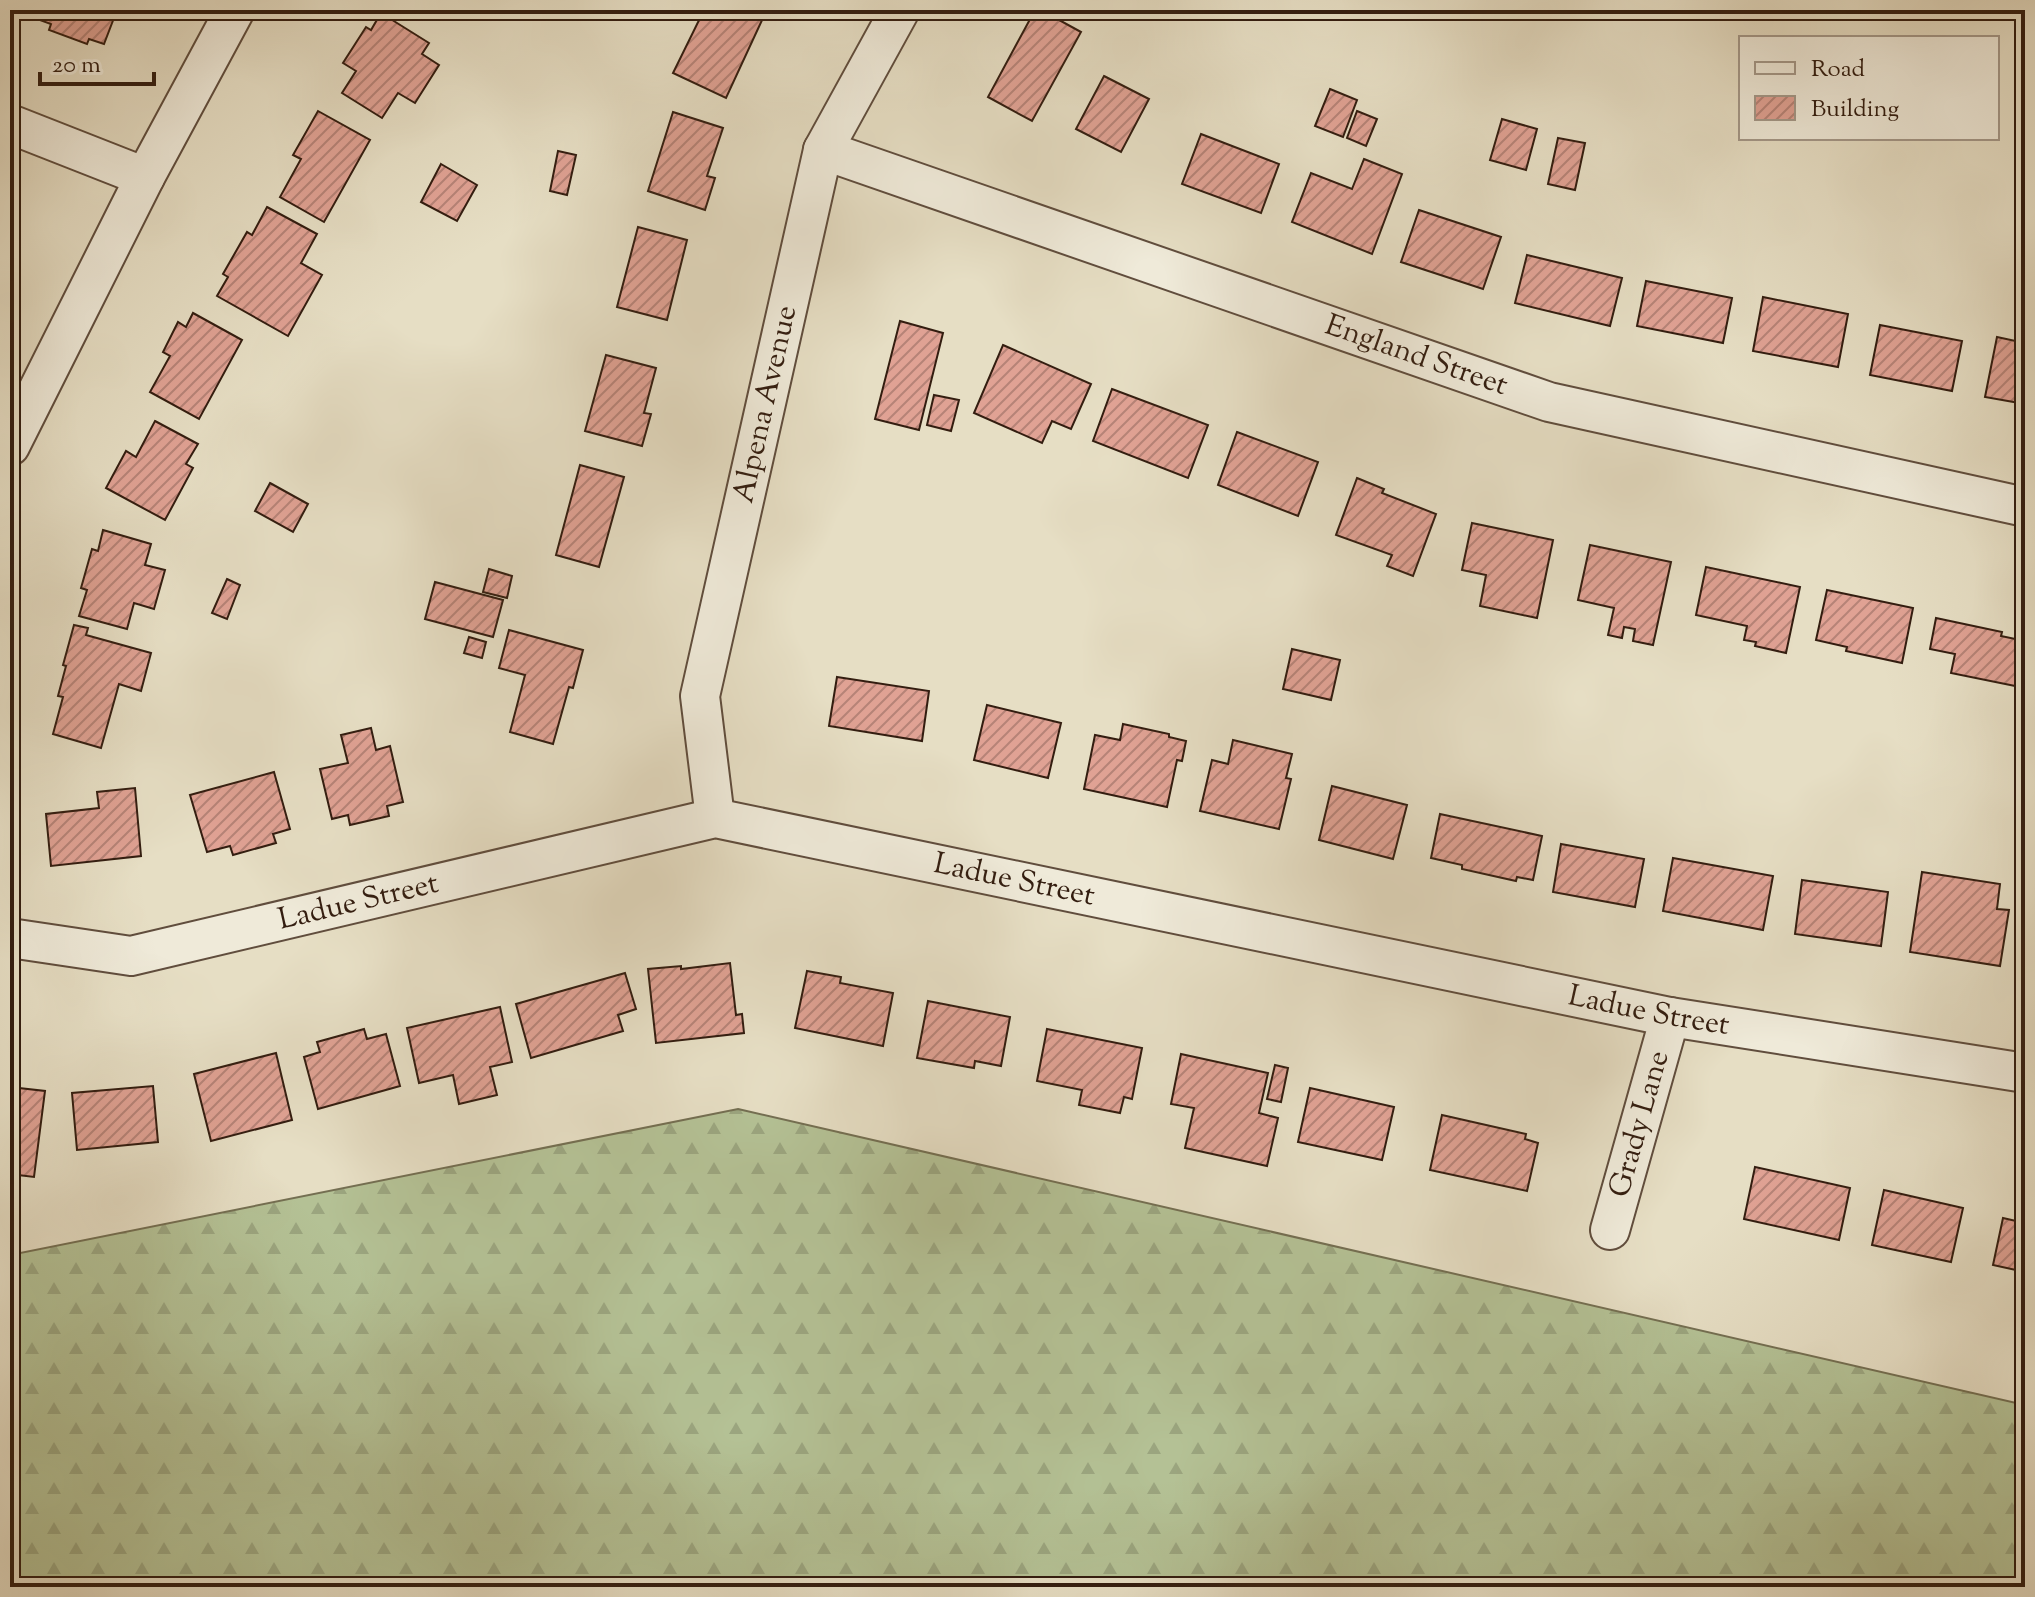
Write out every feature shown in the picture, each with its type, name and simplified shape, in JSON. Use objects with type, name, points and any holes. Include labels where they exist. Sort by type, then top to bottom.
[{"type":"street","points":[[10,446],[145,177],[235,10]]},
{"type":"street","name":"Alpena Avenue","points":[[715,818],[700,696],[823,150],[900,10]]},
{"type":"street","points":[[10,124],[145,177]]},
{"type":"street","name":"England Street","points":[[823,150],[1549,402],[2025,507]]},
{"type":"street","name":"Ladue Street","points":[[10,938],[131,956],[715,818],[1670,1017],[2025,1073]]},
{"type":"street","name":"Grady Lane","points":[[1610,1230],[1670,1017]]},
{"type":"green space","points":[[738,1109],[2025,1405],[2025,1587],[10,1587],[10,1255]]},
{"type":"building","points":[[41,10],[117,10],[104,44],[89,39],[87,44],[49,30],[51,24],[37,19]]},
{"type":"building","points":[[704,10],[746,10],[763,18],[726,98],[673,73]]},
{"type":"building","points":[[1035,10],[1041,10],[1081,32],[1032,121],[988,97]]},
{"type":"building","points":[[381,13],[429,43],[422,54],[439,65],[415,103],[398,93],[382,118],[342,93],[356,71],[343,63],[366,27],[371,30]]},
{"type":"building","points":[[1104,76],[1149,99],[1121,152],[1076,129]]},
{"type":"building","points":[[1330,89],[1357,100],[1343,137],[1315,126]]},
{"type":"building","points":[[318,111],[370,140],[324,222],[280,197],[301,159],[293,155]]},
{"type":"building","points":[[1357,111],[1377,119],[1366,146],[1347,138]]},
{"type":"building","points":[[673,112],[723,128],[707,176],[715,178],[705,210],[648,191]]},
{"type":"building","points":[[1502,119],[1537,129],[1526,170],[1490,160]]},
{"type":"building","points":[[1201,134],[1279,164],[1261,213],[1182,184]]},
{"type":"building","points":[[1558,138],[1585,143],[1575,190],[1548,184]]},
{"type":"building","points":[[558,151],[576,155],[567,195],[550,191]]},
{"type":"building","points":[[1364,159],[1402,174],[1372,254],[1292,222],[1311,173],[1352,189]]},
{"type":"building","points":[[441,164],[477,185],[457,221],[421,202]]},
{"type":"building","points":[[267,207],[317,234],[301,263],[322,275],[288,336],[217,296],[228,277],[223,274],[247,232],[252,235]]},
{"type":"building","points":[[1419,210],[1501,237],[1483,289],[1401,262]]},
{"type":"building","points":[[638,227],[687,240],[667,320],[617,307]]},
{"type":"building","points":[[1527,255],[1622,278],[1610,326],[1515,303]]},
{"type":"building","points":[[1646,281],[1732,298],[1723,343],[1637,326]]},
{"type":"building","points":[[1763,297],[1848,314],[1838,367],[1753,351]]},
{"type":"building","points":[[193,313],[242,340],[199,419],[150,392],[170,356],[163,352],[178,322],[186,327]]},
{"type":"building","points":[[900,321],[943,333],[919,430],[875,419]]},
{"type":"building","points":[[1880,325],[1962,341],[1952,391],[1870,375]]},
{"type":"building","points":[[1997,337],[2025,343],[2025,404],[1985,397]]},
{"type":"building","points":[[1003,345],[1091,384],[1071,429],[1052,421],[1042,443],[974,413]]},
{"type":"building","points":[[606,355],[656,368],[644,413],[651,414],[642,446],[585,431]]},
{"type":"building","points":[[1112,389],[1208,425],[1188,478],[1093,441]]},
{"type":"building","points":[[934,395],[959,400],[951,431],[927,425]]},
{"type":"building","points":[[155,421],[198,444],[186,464],[193,468],[165,520],[106,488],[126,451],[136,457]]},
{"type":"building","points":[[1237,432],[1318,462],[1298,516],[1218,485]]},
{"type":"building","points":[[580,465],[624,477],[599,567],[556,555]]},
{"type":"building","points":[[1357,478],[1384,489],[1382,493],[1436,514],[1413,576],[1387,566],[1392,555],[1336,535]]},
{"type":"building","points":[[270,483],[308,504],[293,532],[255,511]]},
{"type":"building","points":[[1472,523],[1553,540],[1537,618],[1480,606],[1486,575],[1462,570]]},
{"type":"building","points":[[103,530],[151,544],[145,565],[165,570],[154,609],[134,603],[127,629],[79,616],[87,590],[81,588],[92,549],[98,551]]},
{"type":"building","points":[[1590,545],[1671,562],[1653,645],[1633,641],[1635,629],[1624,627],[1622,638],[1608,635],[1614,608],[1578,600]]},
{"type":"building","points":[[1706,567],[1800,587],[1786,653],[1755,646],[1756,642],[1744,640],[1747,626],[1696,615]]},
{"type":"building","points":[[489,569],[512,576],[507,598],[483,592]]},
{"type":"building","points":[[227,579],[240,585],[227,619],[212,613]]},
{"type":"building","points":[[435,582],[503,600],[493,637],[425,619]]},
{"type":"building","points":[[1827,590],[1913,608],[1902,663],[1846,651],[1847,647],[1816,640]]},
{"type":"building","points":[[1936,618],[2002,632],[2001,636],[2025,641],[2025,688],[1951,673],[1955,654],[1930,649]]},
{"type":"building","points":[[74,625],[88,628],[86,635],[151,653],[141,691],[119,684],[101,748],[53,734],[63,697],[58,696],[66,666],[63,665]]},
{"type":"building","points":[[509,630],[583,650],[553,744],[510,732],[525,675],[499,668]]},
{"type":"building","points":[[469,637],[486,642],[482,658],[464,653]]},
{"type":"building","points":[[1292,649],[1340,660],[1331,700],[1283,689]]},
{"type":"building","points":[[837,677],[929,691],[922,741],[829,726]]},
{"type":"building","points":[[987,705],[1061,723],[1048,778],[974,760]]},
{"type":"building","points":[[1123,724],[1186,741],[1182,761],[1177,760],[1167,807],[1084,789],[1095,735],[1120,740]]},
{"type":"building","points":[[371,728],[376,750],[390,746],[403,802],[387,806],[389,816],[350,825],[348,815],[332,819],[320,769],[348,763],[341,735]]},
{"type":"building","points":[[1233,740],[1292,754],[1286,778],[1291,779],[1279,829],[1200,811],[1212,760],[1228,764]]},
{"type":"building","points":[[274,772],[290,829],[273,834],[276,843],[233,855],[230,846],[207,852],[190,795]]},
{"type":"building","points":[[1332,786],[1407,805],[1393,859],[1319,840]]},
{"type":"building","points":[[135,788],[141,856],[51,866],[46,814],[99,808],[97,792]]},
{"type":"building","points":[[1440,814],[1542,836],[1533,880],[1517,877],[1516,881],[1462,869],[1462,865],[1431,858]]},
{"type":"building","points":[[1561,844],[1644,859],[1635,907],[1553,892]]},
{"type":"building","points":[[1673,858],[1773,876],[1763,930],[1663,911]]},
{"type":"building","points":[[1922,872],[2000,884],[1997,909],[2009,910],[2000,966],[1910,952]]},
{"type":"building","points":[[1802,880],[1888,892],[1881,946],[1795,934]]},
{"type":"building","points":[[730,963],[736,1015],[742,1014],[744,1033],[656,1043],[648,969],[681,966],[681,969]]},
{"type":"building","points":[[807,971],[841,977],[840,983],[893,993],[883,1046],[795,1028]]},
{"type":"building","points":[[625,973],[636,1009],[618,1015],[623,1031],[531,1058],[516,1004]]},
{"type":"building","points":[[928,1001],[1010,1017],[1001,1066],[975,1061],[974,1068],[917,1058]]},
{"type":"building","points":[[500,1007],[512,1062],[490,1067],[497,1095],[459,1104],[453,1075],[419,1083],[407,1028]]},
{"type":"building","points":[[364,1029],[367,1039],[386,1034],[400,1086],[318,1109],[304,1057],[320,1052],[317,1042]]},
{"type":"building","points":[[1047,1029],[1142,1048],[1132,1099],[1124,1097],[1120,1113],[1079,1105],[1082,1090],[1037,1081]]},
{"type":"building","points":[[276,1053],[292,1120],[211,1141],[194,1074]]},
{"type":"building","points":[[1181,1054],[1268,1073],[1259,1113],[1278,1118],[1267,1166],[1185,1148],[1194,1108],[1171,1104]]},
{"type":"building","points":[[1275,1065],[1288,1068],[1281,1102],[1267,1099]]},
{"type":"building","points":[[153,1086],[158,1142],[77,1150],[72,1093]]},
{"type":"building","points":[[10,1087],[45,1091],[34,1177],[10,1174]]},
{"type":"building","points":[[1310,1088],[1394,1107],[1382,1160],[1298,1142]]},
{"type":"building","points":[[1442,1115],[1526,1134],[1525,1139],[1538,1143],[1527,1191],[1430,1170]]},
{"type":"building","points":[[1755,1167],[1850,1188],[1839,1240],[1744,1219]]},
{"type":"building","points":[[1884,1190],[1963,1208],[1951,1262],[1872,1245]]},
{"type":"building","points":[[2003,1218],[2025,1223],[2025,1272],[1993,1265]]}]
